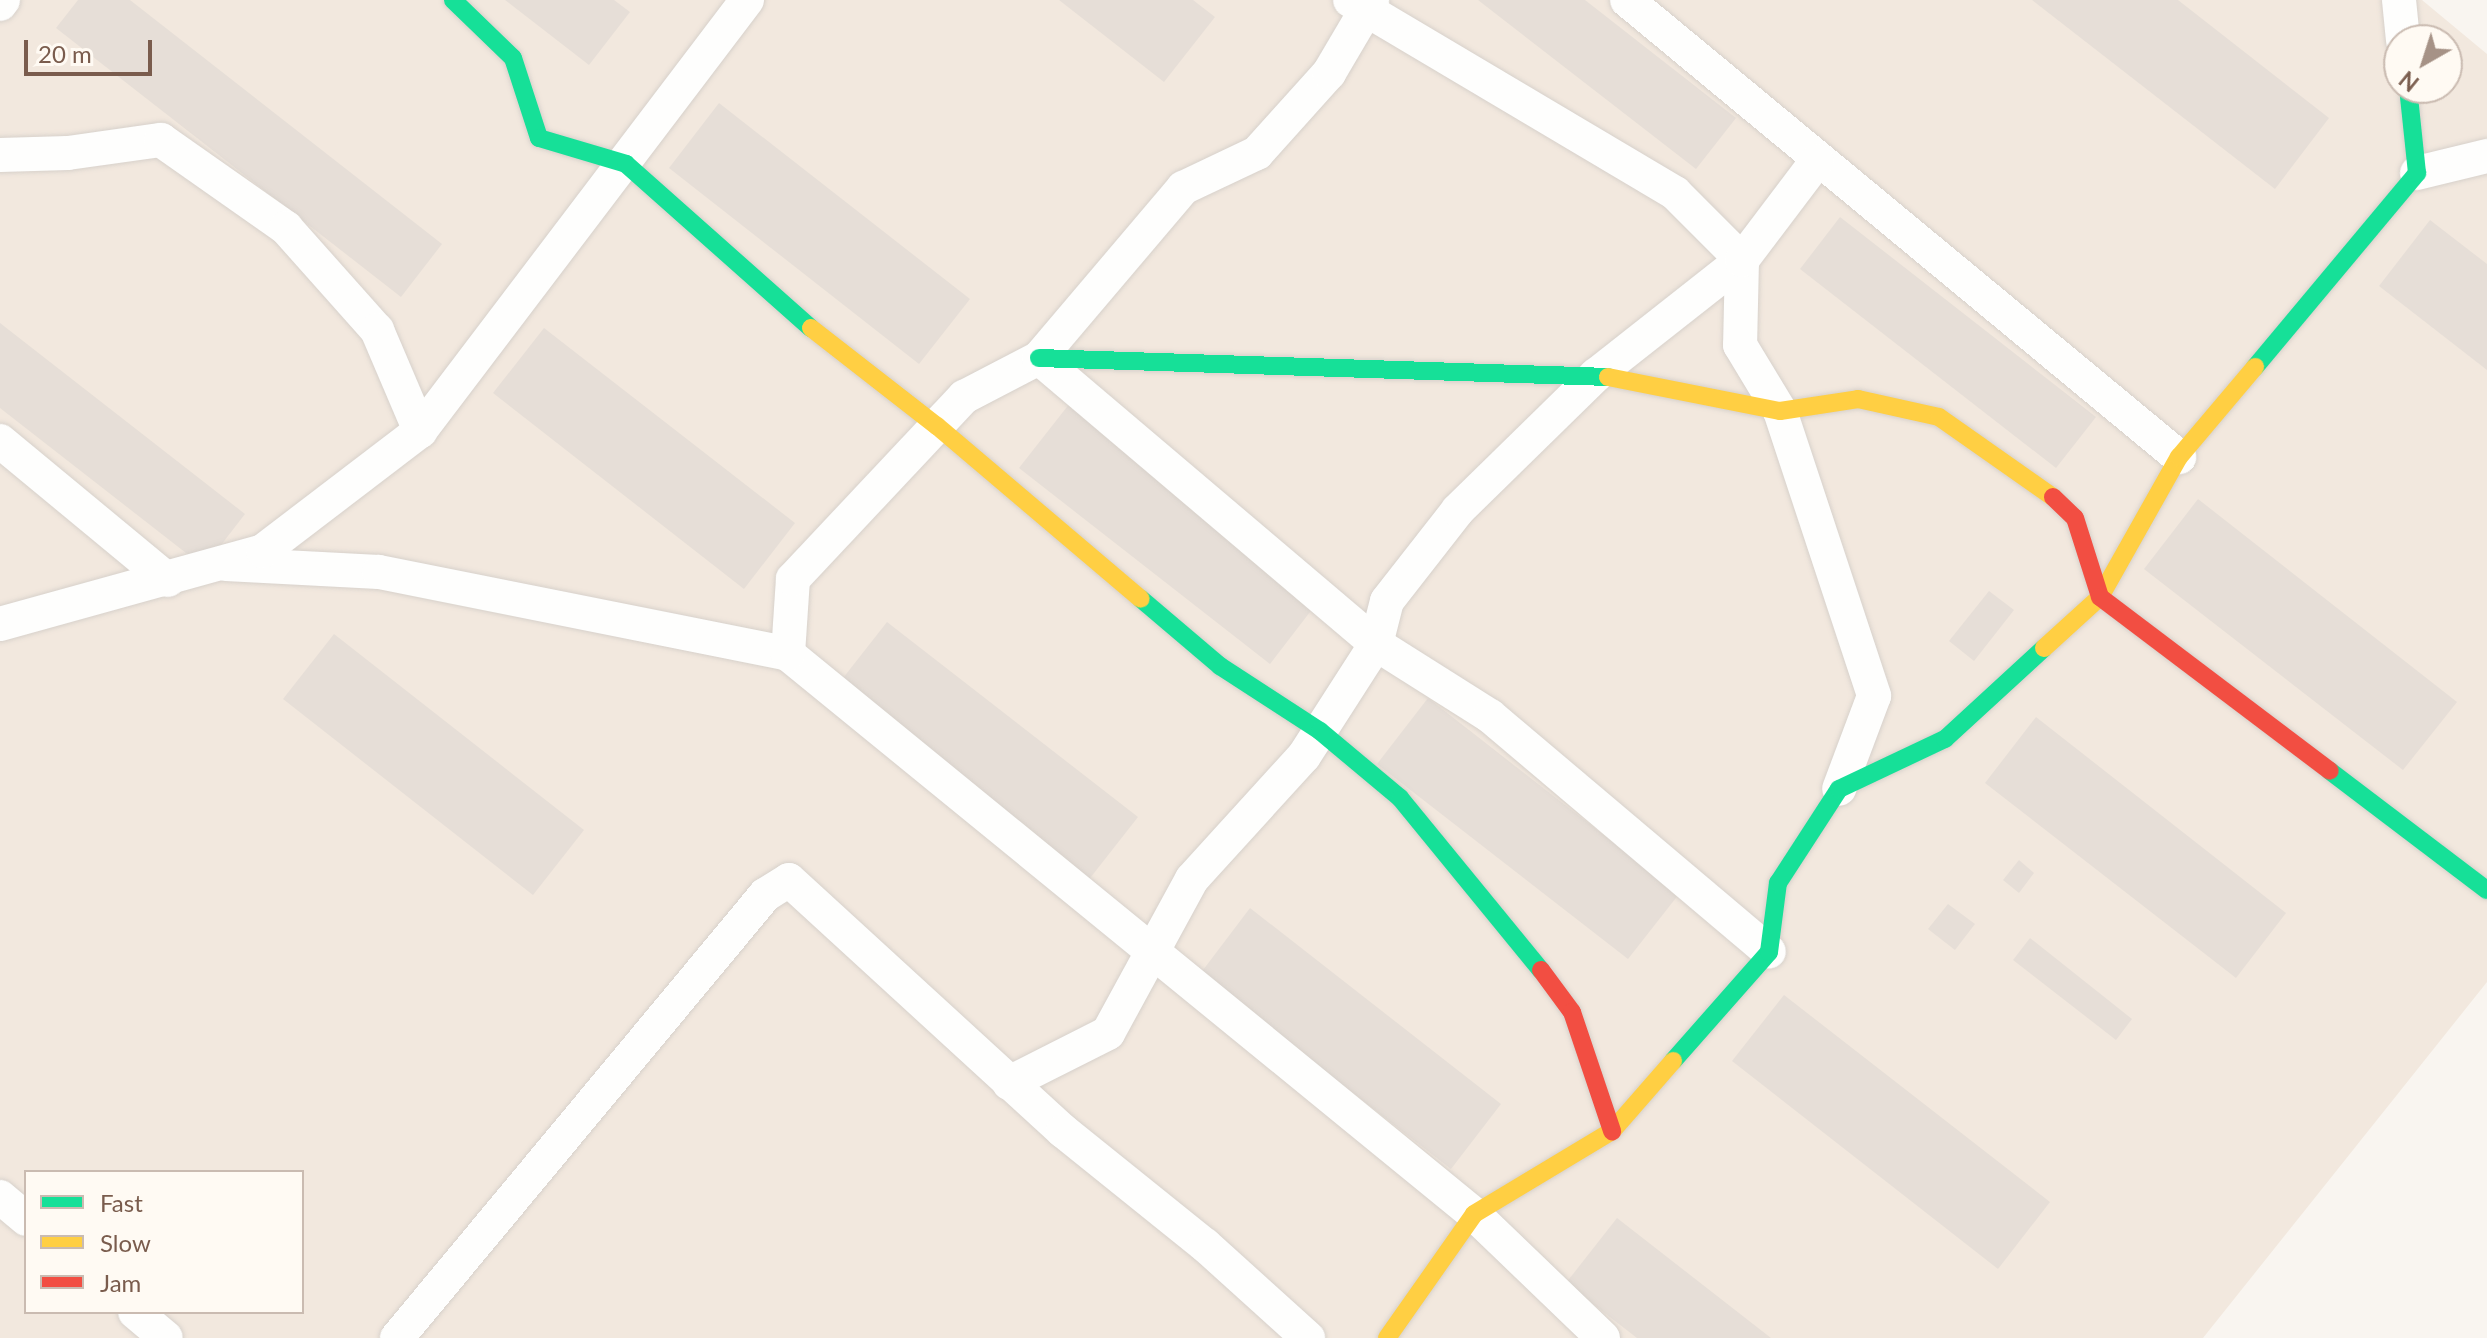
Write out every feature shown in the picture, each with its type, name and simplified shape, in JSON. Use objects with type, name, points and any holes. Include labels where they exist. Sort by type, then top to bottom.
[{"type":"street","points":[[453,0],[513,58],[539,138],[626,164],[838,352],[937,426],[1220,666],[1320,731],[1400,798],[1502,917],[1572,1012],[1612,1131]]},
{"type":"street","points":[[0,624],[226,564],[263,551],[420,431],[626,164],[747,0]]},
{"type":"street","points":[[1627,0],[1817,161],[2179,457]]},
{"type":"street","points":[[2399,0],[2401,24]]},
{"type":"street","points":[[788,654],[793,579],[964,397],[1039,358],[1183,188],[1257,153],[1329,73],[1362,4],[1675,193],[1742,260],[1740,345],[1780,411],[1874,696],[1839,789],[1778,883],[1769,952],[1612,1131],[1474,1214],[1387,1338]]},
{"type":"street","points":[[2410,104],[2417,173]]},
{"type":"street","points":[[0,155],[68,153],[161,140],[286,228],[377,330],[420,431]]},
{"type":"street","points":[[1839,789],[1945,739],[2100,597],[2179,457],[2417,173],[2487,156]]},
{"type":"street","points":[[1009,1083],[1108,1033],[1155,954],[1192,879],[1304,756],[1376,644],[1387,601],[1458,510],[1596,375],[1742,260],[1817,161]]},
{"type":"street","points":[[1039,358],[1596,375],[1780,411],[1858,399],[1939,417],[2036,481],[2075,518],[2100,597],[2487,890]]},
{"type":"street","points":[[1039,358],[1376,644],[1490,716],[1769,952]]},
{"type":"street","points":[[0,441],[168,580]]},
{"type":"street","points":[[226,564],[379,572],[788,654],[1474,1214],[1603,1338]]},
{"type":"street","points":[[397,1338],[765,895],[789,880],[1009,1083],[1205,1245],[1308,1338]]},
{"type":"street","points":[[0,1197],[24,1217]]},
{"type":"street","points":[[137,1314],[166,1338]]},
{"type":"shaded area","points":[[0,0],[2422,0],[2451,24],[2383,24],[2383,104],[2463,104],[2463,34],[2487,54],[2487,982],[2203,1338],[0,1338]]},
{"type":"building","points":[[78,0],[130,0],[442,244],[401,297],[56,28]]},
{"type":"building","points":[[505,0],[614,0],[630,12],[589,65]]},
{"type":"building","points":[[1059,0],[1193,0],[1215,17],[1164,82]]},
{"type":"building","points":[[1478,0],[1585,0],[1736,118],[1696,169]]},
{"type":"building","points":[[2032,0],[2178,0],[2329,118],[2275,189]]},
{"type":"building","points":[[719,103],[970,299],[919,364],[669,168]]},
{"type":"building","points":[[1840,217],[2096,417],[2056,468],[1800,269]]},
{"type":"building","points":[[2430,220],[2487,264],[2487,370],[2379,286]]},
{"type":"building","points":[[0,323],[245,514],[204,567],[0,408]]},
{"type":"building","points":[[544,328],[795,523],[744,589],[493,393]]},
{"type":"building","points":[[1070,403],[1320,599],[1270,664],[1019,468]]},
{"type":"building","points":[[2198,499],[2457,702],[2403,770],[2144,569]]},
{"type":"building","points":[[1989,591],[2014,610],[1974,661],[1949,641]]},
{"type":"building","points":[[887,622],[1138,817],[1087,882],[836,687]]},
{"type":"building","points":[[334,634],[584,830],[533,895],[283,699]]},
{"type":"building","points":[[1428,698],[1679,894],[1628,959],[1377,764]]},
{"type":"building","points":[[2036,717],[2286,913],[2236,978],[1985,783]]},
{"type":"building","points":[[2019,860],[2034,873],[2019,893],[2003,880]]},
{"type":"building","points":[[1948,904],[1975,924],[1955,950],[1928,929]]},
{"type":"building","points":[[1250,908],[1501,1104],[1451,1169],[1200,974]]},
{"type":"building","points":[[2030,938],[2132,1019],[2116,1040],[2013,960]]},
{"type":"building","points":[[1784,995],[2050,1202],[1998,1269],[1732,1061]]},
{"type":"building","points":[[1617,1218],[1771,1338],[1637,1338],[1566,1283]]},
{"type":"traffic: fast","points":[[453,0],[513,58],[539,138],[626,164],[811,328]]},
{"type":"traffic: fast","points":[[2255,367],[2417,173],[2410,104]]},
{"type":"traffic: fast","points":[[1039,358],[1608,377]]},
{"type":"traffic: fast","points":[[1141,599],[1220,666],[1320,731],[1400,798],[1541,970]]},
{"type":"traffic: fast","points":[[1673,1061],[1769,952],[1778,883],[1839,789],[1945,739],[2044,648]]},
{"type":"traffic: fast","points":[[2330,771],[2487,890]]},
{"type":"traffic: slow","points":[[811,328],[937,426],[1141,599]]},
{"type":"traffic: slow","points":[[2044,648],[2100,597],[2179,457],[2255,367]]},
{"type":"traffic: slow","points":[[1608,377],[1780,411],[1858,399],[1939,417],[2053,497]]},
{"type":"traffic: slow","points":[[1387,1338],[1474,1214],[1612,1131],[1673,1061]]},
{"type":"traffic: jam","points":[[2053,497],[2075,518],[2100,597],[2330,771]]},
{"type":"traffic: jam","points":[[1541,970],[1572,1012],[1612,1131]]}]
